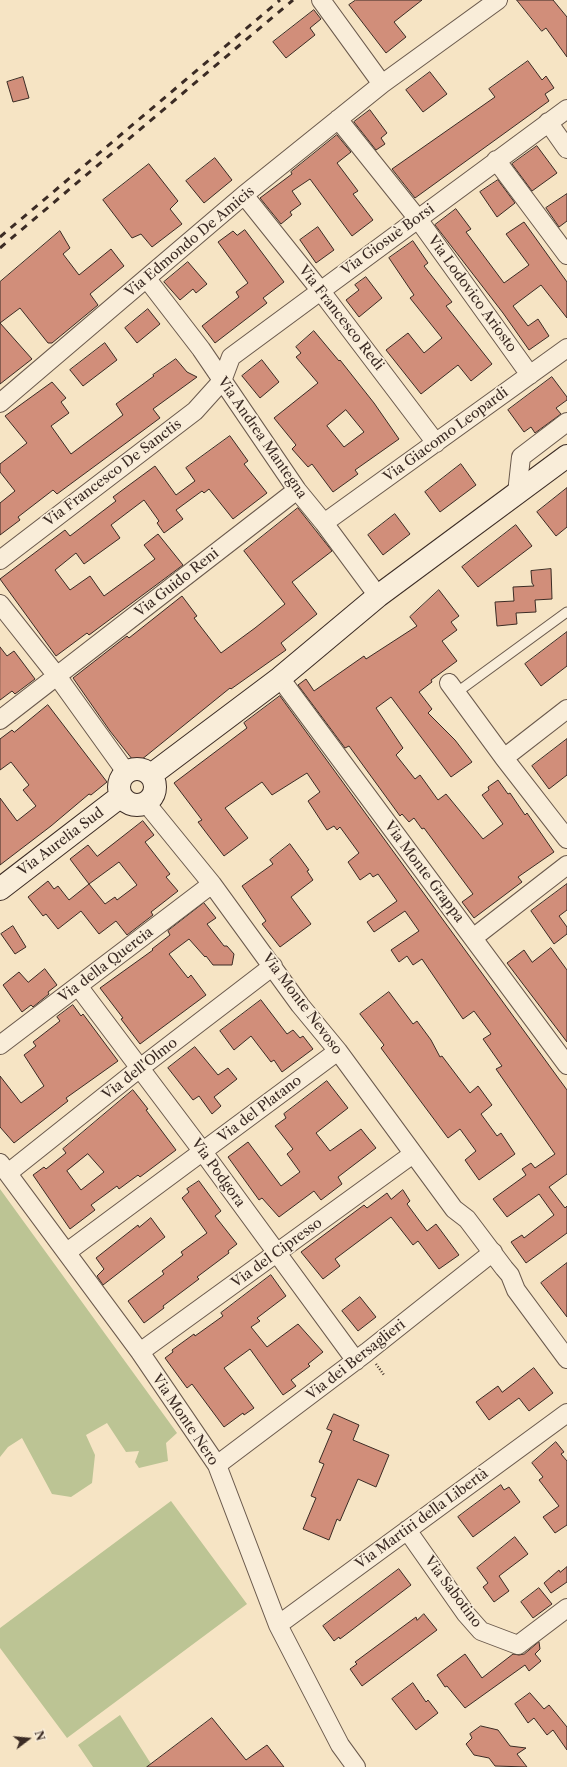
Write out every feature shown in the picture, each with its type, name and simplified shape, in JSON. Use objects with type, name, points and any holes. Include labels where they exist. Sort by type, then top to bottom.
[{"type":"street","points":[[321,0],[382,84]]},
{"type":"street","name":"Via Edmondo De Amicis","points":[[0,403],[244,195],[382,84],[498,0]]},
{"type":"street","name":"Via Giosuè Borsi","points":[[222,381],[231,357],[567,109]]},
{"type":"street","name":"Via Lodovico Ariosto","points":[[338,119],[418,219],[530,374]]},
{"type":"street","points":[[548,122],[567,149]]},
{"type":"street","points":[[496,160],[567,255]]},
{"type":"street","name":"Via Francesco Redi","points":[[244,195],[320,290],[436,442]]},
{"type":"street","name":"Via Andrea Mantegna","points":[[146,279],[201,349],[297,490],[324,523],[378,596]]},
{"type":"street","name":"Via Giacomo Leopardi","points":[[324,523],[567,348]]},
{"type":"street","name":"Via Francesco De Sanctis","points":[[0,560],[195,410],[222,381]]},
{"type":"street","points":[[517,493],[521,457],[567,422]]},
{"type":"street","points":[[151,776],[280,678],[378,596],[567,456]]},
{"type":"street","name":"Via Guido Reni","points":[[0,720],[297,490]]},
{"type":"street","points":[[0,604],[56,676],[126,772]]},
{"type":"street","name":"Via Monte Grappa","points":[[280,678],[567,1065]]},
{"type":"street","points":[[453,688],[504,758],[567,839]]},
{"type":"street","points":[[504,758],[567,709]]},
{"type":"street","points":[[138,769],[146,771],[151,776],[155,783],[153,795],[146,802],[135,805],[127,802],[122,796],[119,785],[121,778],[126,772],[138,769]]},
{"type":"street","name":"Via Aurelia Sud","points":[[0,889],[122,796]]},
{"type":"street","name":"Via Monte Nevoso","points":[[146,802],[212,884],[300,1005],[338,1051],[454,1209],[459,1225],[489,1256],[502,1282],[516,1290],[567,1359]]},
{"type":"street","points":[[473,938],[567,865]]},
{"type":"street","name":"Via della Quercia","points":[[0,1045],[212,884]]},
{"type":"street","name":"Via dell'Olmo","points":[[4,1168],[140,1068],[273,966]]},
{"type":"street","name":"Via Podgora","points":[[78,986],[203,1152],[356,1361]]},
{"type":"street","name":"Via del Platano","points":[[67,1252],[338,1051]]},
{"type":"street","name":"Via del Cipresso","points":[[140,1352],[413,1154]]},
{"type":"street","name":"Via Monte Nero","points":[[4,1168],[140,1352],[217,1465],[278,1625],[340,1745],[356,1767]]},
{"type":"street","name":"Via dei Bersaglieri","points":[[217,1465],[356,1361],[489,1256]]},
{"type":"street","name":"Via Martiri della Libertà","points":[[278,1625],[567,1413]]},
{"type":"street","name":"Via Sabotino","points":[[407,1530],[466,1614],[481,1631],[518,1645],[567,1608]]},
{"type":"lane","points":[[453,688],[567,612]]},
{"type":"green space","points":[[0,1189],[177,1433],[166,1443],[168,1461],[139,1468],[135,1462],[139,1451],[126,1452],[107,1423],[86,1435],[95,1455],[92,1483],[71,1497],[52,1494],[22,1438],[8,1447],[0,1457]]},
{"type":"green space","points":[[171,1501],[247,1604],[67,1738],[0,1648],[0,1628]]},
{"type":"green space","points":[[120,1715],[153,1767],[93,1767],[78,1745]]},
{"type":"building","points":[[356,0],[422,0],[394,22],[406,37],[386,53],[349,5]]},
{"type":"building","points":[[517,0],[553,0],[567,17],[567,57],[546,28],[542,31]]},
{"type":"building","points":[[314,10],[321,19],[310,28],[315,35],[286,58],[273,42]]},
{"type":"building","points":[[528,61],[542,80],[546,76],[554,88],[545,94],[549,101],[415,198],[392,169],[495,97],[489,89]]},
{"type":"building","points":[[430,72],[447,94],[423,112],[406,90]]},
{"type":"building","points":[[23,77],[29,98],[13,102],[7,82]]},
{"type":"building","points":[[370,110],[387,133],[381,138],[385,144],[376,150],[354,122]]},
{"type":"building","points":[[337,135],[351,152],[337,163],[358,191],[353,194],[373,220],[352,236],[310,179],[292,191],[301,204],[290,212],[292,215],[281,224],[260,198],[292,174],[291,172]]},
{"type":"building","points":[[537,146],[557,173],[532,191],[512,164]]},
{"type":"building","points":[[215,158],[232,180],[204,203],[186,181]]},
{"type":"building","points":[[149,164],[178,201],[170,209],[182,224],[152,247],[141,234],[132,238],[103,200]]},
{"type":"building","points":[[498,180],[515,203],[497,217],[480,192]]},
{"type":"building","points":[[567,194],[567,221],[559,227],[546,208]]},
{"type":"building","points":[[456,209],[471,229],[466,232],[504,283],[529,265],[506,234],[524,222],[567,282],[567,318],[541,285],[513,306],[528,326],[538,319],[549,336],[529,350],[503,313],[435,225]]},
{"type":"building","points":[[318,227],[334,250],[316,263],[300,240]]},
{"type":"building","points":[[245,230],[284,282],[263,298],[267,303],[215,343],[202,326],[239,297],[236,292],[248,283],[218,242],[233,231],[237,235]]},
{"type":"building","points":[[60,231],[70,248],[63,254],[79,275],[111,249],[124,266],[90,294],[98,305],[52,343],[48,343],[20,308],[0,323],[0,282]]},
{"type":"building","points":[[413,241],[428,263],[424,266],[452,302],[446,306],[492,364],[471,381],[458,365],[421,394],[386,350],[408,333],[424,353],[442,338],[410,298],[414,295],[389,258]]},
{"type":"building","points":[[188,262],[207,284],[196,293],[193,289],[180,300],[164,282]]},
{"type":"building","points":[[366,277],[382,298],[359,317],[346,300],[359,290],[355,285]]},
{"type":"building","points":[[148,309],[160,324],[137,343],[125,328]]},
{"type":"building","points":[[0,323],[32,359],[0,384]]},
{"type":"building","points":[[314,331],[339,361],[340,360],[374,403],[399,439],[355,470],[358,474],[333,492],[312,464],[308,467],[292,449],[296,445],[274,418],[318,383],[296,357],[301,353],[296,347]],"holes":[[[346,410],[364,432],[344,447],[327,426]]]},
{"type":"building","points":[[105,343],[117,360],[83,386],[70,370]]},
{"type":"building","points":[[176,359],[187,372],[197,377],[153,409],[160,418],[57,494],[53,490],[18,517],[20,520],[0,535],[0,503],[15,491],[0,472],[0,464],[27,443],[5,416],[52,382],[66,398],[61,402],[69,413],[51,426],[71,454],[123,415],[116,404]]},
{"type":"building","points":[[262,360],[279,382],[260,398],[242,376]]},
{"type":"building","points":[[552,377],[567,397],[567,400],[556,408],[561,414],[535,433],[531,427],[524,432],[508,410]]},
{"type":"building","points":[[230,436],[248,461],[244,464],[267,493],[233,519],[209,489],[204,493],[202,491],[176,510],[183,519],[164,533],[157,523],[159,521],[144,500],[111,525],[120,538],[84,564],[76,553],[55,570],[70,590],[90,576],[104,596],[155,559],[144,545],[158,534],[183,565],[89,635],[87,633],[56,656],[0,579],[65,530],[70,536],[116,501],[113,497],[155,466],[176,495],[195,481],[186,468]]},
{"type":"building","points":[[461,464],[476,485],[440,512],[425,492]]},
{"type":"building","points":[[567,488],[567,527],[556,536],[537,512]]},
{"type":"building","points":[[298,508],[332,551],[292,582],[317,614],[281,643],[286,650],[231,689],[230,688],[136,764],[110,731],[73,678],[127,636],[129,638],[182,596],[197,616],[194,618],[221,653],[255,628],[285,604],[244,551]]},
{"type":"building","points":[[395,514],[410,534],[383,555],[368,535]]},
{"type":"building","points":[[516,525],[532,546],[478,587],[462,567]]},
{"type":"building","points":[[551,569],[552,599],[535,600],[536,612],[516,613],[517,624],[497,626],[495,602],[514,601],[513,587],[534,586],[532,583],[531,571]]},
{"type":"building","points":[[439,590],[459,616],[451,622],[457,630],[442,641],[457,661],[431,680],[432,682],[419,692],[432,709],[428,713],[455,740],[472,762],[451,777],[391,697],[376,708],[403,748],[396,755],[415,779],[420,775],[438,800],[446,794],[483,839],[503,824],[482,795],[489,790],[488,787],[498,780],[508,794],[510,793],[525,815],[527,813],[554,852],[518,877],[522,882],[474,918],[462,902],[473,894],[424,828],[422,829],[414,818],[409,822],[402,814],[400,816],[349,746],[345,748],[298,685],[306,679],[314,691],[364,656],[366,659],[417,626],[410,617]]},
{"type":"building","points":[[567,632],[567,666],[541,686],[525,664]]},
{"type":"building","points":[[0,647],[7,656],[14,651],[35,679],[15,694],[12,691],[0,700]]},
{"type":"building","points":[[280,696],[567,1090],[567,1174],[549,1187],[565,1208],[567,1206],[567,1233],[526,1263],[511,1242],[522,1235],[524,1238],[554,1215],[539,1194],[507,1217],[493,1199],[526,1175],[522,1169],[531,1163],[535,1168],[555,1154],[496,1069],[502,1066],[483,1039],[491,1034],[474,1011],[463,1019],[422,959],[413,965],[407,956],[399,962],[391,950],[419,931],[405,911],[374,932],[367,922],[397,901],[378,874],[373,877],[370,873],[360,880],[348,862],[359,853],[340,827],[337,830],[334,826],[327,830],[308,801],[320,792],[307,773],[272,795],[262,782],[225,808],[248,838],[224,856],[198,822],[202,820],[174,783],[247,728],[244,723]]},
{"type":"building","points":[[48,705],[107,782],[91,795],[89,794],[51,826],[0,865],[0,798],[17,821],[36,806],[23,790],[29,785],[11,762],[0,770],[0,739],[12,730],[14,732]]},
{"type":"building","points":[[567,739],[567,775],[549,789],[532,766]]},
{"type":"building","points":[[143,821],[154,835],[145,842],[170,874],[166,877],[178,891],[151,912],[153,915],[127,935],[116,921],[99,934],[81,911],[58,929],[46,914],[43,916],[28,897],[48,881],[54,889],[58,886],[69,900],[89,884],[70,859],[88,845],[97,856]],"holes":[[[119,862],[137,885],[117,900],[115,897],[105,904],[89,884]]]},
{"type":"building","points":[[290,844],[309,870],[307,871],[313,880],[291,897],[311,924],[280,947],[262,924],[266,921],[242,886],[273,864],[270,860]]},
{"type":"building","points":[[567,884],[567,910],[559,916],[567,927],[567,934],[554,944],[531,911]]},
{"type":"building","points":[[204,903],[216,918],[207,924],[224,946],[227,946],[234,954],[232,965],[213,965],[189,939],[169,954],[188,978],[191,975],[206,995],[140,1044],[121,1019],[123,1018],[100,988],[153,950],[152,949],[170,935],[168,931]]},
{"type":"building","points":[[13,926],[26,947],[15,954],[1,934]]},
{"type":"building","points":[[551,948],[567,970],[567,1042],[507,963],[524,950],[532,962]]},
{"type":"building","points":[[45,969],[57,985],[48,992],[49,994],[33,1007],[31,1005],[22,1012],[3,985],[19,972],[28,982]]},
{"type":"building","points":[[389,992],[413,1024],[417,1021],[431,1040],[440,1057],[442,1056],[470,1093],[478,1086],[492,1105],[481,1114],[497,1136],[501,1133],[515,1154],[479,1180],[465,1160],[476,1151],[460,1129],[448,1138],[381,1048],[384,1045],[360,1014]]},
{"type":"building","points":[[261,1000],[287,1034],[293,1030],[300,1038],[303,1036],[313,1049],[282,1072],[274,1060],[271,1062],[251,1036],[234,1050],[220,1031]]},
{"type":"building","points":[[73,1005],[81,1016],[83,1014],[118,1061],[66,1098],[68,1101],[14,1143],[0,1127],[0,1076],[21,1103],[44,1086],[24,1055],[36,1046],[33,1042],[60,1021],[57,1017]]},
{"type":"building","points":[[195,1047],[218,1075],[228,1068],[237,1079],[214,1097],[221,1106],[212,1114],[199,1096],[193,1100],[168,1068]]},
{"type":"building","points":[[327,1081],[348,1108],[316,1133],[330,1151],[361,1129],[376,1148],[338,1177],[342,1184],[321,1200],[314,1191],[279,1217],[262,1198],[259,1200],[228,1157],[248,1142],[281,1186],[300,1172],[287,1154],[293,1149],[275,1126],[286,1118],[284,1114]]},
{"type":"building","points":[[133,1090],[176,1150],[140,1177],[138,1175],[119,1189],[117,1186],[91,1205],[95,1210],[70,1229],[33,1175],[44,1167],[46,1169],[66,1153],[63,1149]],"holes":[[[88,1154],[104,1172],[81,1190],[67,1171]]]},
{"type":"building","points":[[199,1181],[221,1211],[215,1216],[237,1244],[228,1251],[229,1253],[197,1277],[199,1279],[163,1306],[164,1308],[144,1323],[128,1301],[164,1274],[162,1271],[183,1255],[181,1252],[207,1233],[182,1198],[189,1192],[187,1189]]},
{"type":"building","points":[[403,1190],[410,1201],[407,1204],[427,1231],[436,1224],[459,1255],[439,1269],[418,1241],[413,1245],[391,1217],[335,1259],[340,1266],[323,1279],[301,1252],[364,1205],[367,1208],[387,1193],[391,1199]]},
{"type":"building","points":[[151,1218],[165,1237],[103,1285],[97,1276],[104,1269],[96,1258],[138,1225],[139,1227]]},
{"type":"building","points":[[567,1263],[567,1317],[541,1283]]},
{"type":"building","points":[[271,1275],[286,1296],[257,1318],[260,1321],[251,1327],[267,1347],[298,1324],[323,1352],[308,1364],[310,1366],[291,1380],[296,1386],[283,1395],[250,1349],[224,1368],[254,1408],[244,1415],[243,1413],[224,1427],[192,1384],[187,1388],[165,1358],[173,1352],[172,1350],[194,1334],[195,1336],[223,1316],[221,1313]]},
{"type":"building","points":[[360,1297],[376,1317],[358,1331],[342,1311]]},
{"type":"building","points":[[534,1368],[553,1393],[529,1411],[519,1398],[489,1420],[476,1402],[498,1386],[502,1392]]},
{"type":"building","points":[[334,1414],[359,1425],[353,1440],[389,1455],[376,1487],[358,1479],[340,1521],[337,1519],[329,1540],[303,1529],[316,1498],[311,1496],[324,1464],[319,1462],[332,1431],[327,1429]]},
{"type":"building","points":[[556,1442],[564,1452],[561,1454],[567,1461],[567,1525],[555,1533],[543,1517],[559,1506],[539,1480],[543,1477],[532,1463]]},
{"type":"building","points":[[501,1485],[504,1490],[509,1487],[520,1502],[473,1537],[458,1517]]},
{"type":"building","points":[[515,1537],[528,1554],[499,1576],[509,1591],[494,1602],[483,1587],[488,1583],[477,1568]]},
{"type":"building","points":[[567,1567],[567,1582],[551,1593],[544,1583],[559,1570],[560,1572]]},
{"type":"building","points":[[399,1569],[411,1585],[340,1639],[339,1637],[334,1641],[323,1626]]},
{"type":"building","points":[[539,1588],[552,1604],[533,1618],[521,1602]]},
{"type":"building","points":[[424,1614],[437,1630],[362,1686],[350,1669],[357,1664],[355,1662],[416,1617],[417,1620]]},
{"type":"building","points":[[539,1642],[540,1649],[535,1654],[541,1661],[529,1671],[525,1665],[465,1708],[447,1686],[445,1687],[437,1675],[465,1654],[482,1678],[513,1654],[524,1654]]},
{"type":"building","points":[[413,1683],[426,1702],[428,1700],[438,1713],[416,1730],[392,1699]]},
{"type":"building","points":[[530,1693],[544,1709],[549,1705],[567,1727],[567,1750],[553,1730],[547,1735],[534,1718],[528,1723],[515,1704]]},
{"type":"building","points":[[212,1718],[246,1760],[267,1745],[284,1767],[147,1767]]},
{"type":"building","points":[[481,1726],[498,1730],[510,1746],[526,1748],[517,1754],[527,1767],[495,1766],[489,1758],[474,1755],[466,1744],[472,1738],[470,1734]]},
{"type":"railway","points":[[0,237],[280,0]]},
{"type":"railway","points":[[0,248],[293,0]]}]
